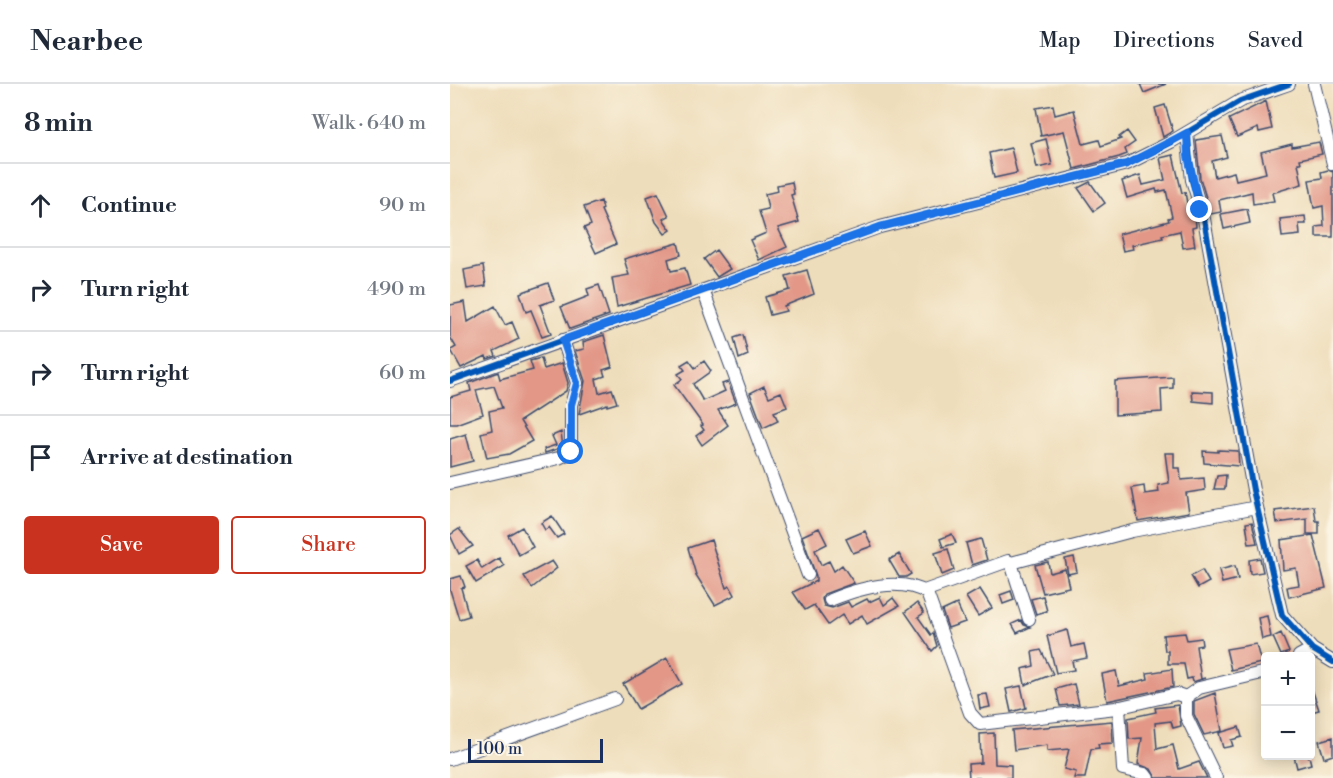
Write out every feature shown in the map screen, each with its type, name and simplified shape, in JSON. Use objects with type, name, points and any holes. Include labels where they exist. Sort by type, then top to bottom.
[{"type":"street","points":[[450,381],[880,227],[1127,164],[1187,133],[1240,101],[1289,84]]},
{"type":"street","points":[[1314,84],[1333,164]]},
{"type":"street","points":[[1187,133],[1192,180],[1204,219],[1257,507],[1282,615],[1312,649],[1333,662]]},
{"type":"street","points":[[703,290],[808,575]]},
{"type":"street","points":[[450,483],[559,458],[571,452],[571,405],[577,383],[563,340]]},
{"type":"street","points":[[830,600],[853,591],[891,585],[924,591],[994,565],[1011,563],[1132,531],[1257,507]]},
{"type":"street","points":[[1011,563],[1029,619]]},
{"type":"street","points":[[924,591],[929,597],[975,721],[986,724],[1119,707],[1177,694],[1186,697]]},
{"type":"street","points":[[1307,652],[1312,649]]},
{"type":"street","points":[[1186,697],[1199,688],[1261,673]]},
{"type":"street","points":[[1186,697],[1186,716],[1216,778]]},
{"type":"street","points":[[450,759],[615,699]]},
{"type":"street","points":[[1119,707],[1123,769],[1145,774],[1149,778]]},
{"type":"building","points":[[1140,84],[1166,84],[1144,93]]},
{"type":"building","points":[[1266,101],[1272,129],[1259,132],[1258,128],[1237,137],[1229,119]]},
{"type":"building","points":[[1053,105],[1055,115],[1074,110],[1083,144],[1099,140],[1101,146],[1121,139],[1119,137],[1127,131],[1135,142],[1125,149],[1127,154],[1074,169],[1064,131],[1041,136],[1036,108]]},
{"type":"building","points":[[1165,105],[1173,131],[1163,137],[1155,108]]},
{"type":"building","points":[[1222,136],[1227,157],[1212,161],[1215,177],[1234,172],[1236,180],[1266,173],[1261,152],[1292,144],[1292,147],[1319,142],[1322,154],[1300,159],[1301,163],[1298,163],[1302,184],[1272,193],[1274,201],[1253,204],[1252,192],[1219,200],[1221,212],[1211,214],[1200,178],[1196,140]]},
{"type":"building","points":[[1046,139],[1052,165],[1037,168],[1031,143]]},
{"type":"building","points":[[1011,148],[1017,173],[994,178],[989,153]]},
{"type":"building","points":[[1173,155],[1182,193],[1185,192],[1188,209],[1192,208],[1195,216],[1196,227],[1192,228],[1195,246],[1183,248],[1180,231],[1162,235],[1163,238],[1132,245],[1133,249],[1123,251],[1119,234],[1169,221],[1168,218],[1172,217],[1166,190],[1157,192],[1156,189],[1127,198],[1122,181],[1140,175],[1143,185],[1165,180],[1160,158]]},
{"type":"building","points":[[1328,170],[1333,172],[1333,237],[1316,237],[1316,227],[1324,226],[1323,206],[1314,208],[1309,180],[1322,178],[1321,172]]},
{"type":"building","points":[[792,182],[794,194],[791,195],[799,222],[778,228],[787,247],[759,260],[750,240],[766,233],[759,211],[768,209],[765,194],[778,191],[777,185]]},
{"type":"building","points":[[1090,182],[1105,203],[1094,211],[1078,188]]},
{"type":"building","points":[[658,193],[669,216],[663,219],[671,230],[665,234],[656,222],[647,197]]},
{"type":"building","points":[[601,201],[603,209],[601,210],[616,244],[596,253],[584,228],[591,225],[584,207]]},
{"type":"building","points":[[1247,209],[1250,223],[1224,229],[1221,214]]},
{"type":"building","points":[[1305,216],[1306,224],[1299,224],[1300,235],[1282,237],[1280,219]]},
{"type":"building","points":[[678,243],[681,255],[668,259],[671,271],[685,268],[690,285],[617,307],[612,278],[629,275],[624,259]]},
{"type":"building","points":[[716,250],[730,269],[717,277],[704,259]]},
{"type":"building","points":[[483,266],[486,286],[467,289],[464,270]]},
{"type":"building","points":[[807,270],[814,294],[784,306],[786,311],[770,315],[765,297],[790,290],[786,276]]},
{"type":"building","points":[[548,283],[554,300],[540,305],[551,334],[542,337],[531,310],[526,312],[520,293]]},
{"type":"building","points":[[599,285],[609,315],[570,329],[561,307],[589,296],[587,289]]},
{"type":"building","points":[[465,302],[468,322],[495,306],[505,325],[512,322],[519,339],[494,351],[496,356],[487,359],[486,356],[461,368],[451,350],[456,347],[450,337],[450,305]]},
{"type":"building","points":[[604,335],[612,367],[603,370],[605,376],[596,379],[599,393],[612,389],[617,403],[607,406],[607,404],[579,414],[585,381],[575,351],[584,349],[583,342]]},
{"type":"building","points":[[743,335],[748,355],[739,359],[734,338]]},
{"type":"building","points":[[541,358],[544,369],[562,363],[568,383],[566,391],[520,421],[532,441],[509,454],[487,458],[481,433],[492,430],[489,411],[502,408],[494,386],[476,390],[483,414],[456,424],[450,424],[450,397],[471,391],[469,383],[498,372],[500,379],[533,370],[530,361]]},
{"type":"building","points":[[689,360],[695,368],[704,361],[711,371],[693,384],[703,401],[725,391],[722,384],[728,382],[736,403],[718,410],[728,425],[702,445],[696,436],[704,430],[701,426],[703,425],[674,385],[682,379],[678,374],[685,370],[681,365]]},
{"type":"building","points":[[1173,377],[1173,388],[1161,389],[1162,412],[1115,415],[1115,381]]},
{"type":"building","points":[[764,386],[769,397],[781,392],[787,407],[774,412],[778,421],[763,428],[750,393]]},
{"type":"building","points":[[1192,391],[1213,392],[1213,403],[1193,401]]},
{"type":"building","points":[[561,432],[563,447],[545,453],[544,449],[556,445],[552,436]]},
{"type":"building","points":[[466,434],[473,461],[450,467],[450,439]]},
{"type":"building","points":[[1218,450],[1238,451],[1239,466],[1204,463],[1203,451],[1218,452]]},
{"type":"building","points":[[1165,453],[1174,453],[1174,468],[1180,468],[1181,480],[1204,478],[1205,490],[1186,493],[1189,512],[1138,521],[1132,488],[1144,486],[1145,494],[1159,492],[1158,485],[1169,483]]},
{"type":"building","points":[[1226,475],[1225,489],[1214,489],[1217,476]]},
{"type":"building","points":[[1314,506],[1316,521],[1319,521],[1319,534],[1307,534],[1307,519],[1277,523],[1275,511]]},
{"type":"building","points":[[552,516],[564,534],[557,538],[549,527],[545,530],[541,523]]},
{"type":"building","points":[[1252,522],[1257,543],[1249,544],[1246,523]]},
{"type":"building","points":[[522,527],[533,547],[519,555],[508,535]]},
{"type":"building","points":[[819,528],[827,544],[815,550],[821,565],[829,561],[834,571],[842,565],[854,583],[824,594],[822,599],[824,606],[832,608],[848,602],[851,607],[867,599],[869,602],[880,597],[884,605],[893,598],[899,606],[867,624],[862,615],[848,624],[842,615],[828,625],[814,605],[805,610],[793,592],[816,581],[816,576],[802,536]]},
{"type":"building","points":[[459,529],[473,546],[459,554],[450,535]]},
{"type":"building","points":[[865,531],[872,546],[853,553],[846,539]]},
{"type":"building","points":[[952,534],[956,543],[943,547],[940,539]]},
{"type":"building","points":[[1313,535],[1326,588],[1289,597],[1287,587],[1299,585],[1296,568],[1283,570],[1281,540]]},
{"type":"building","points":[[981,539],[987,560],[972,565],[966,543]]},
{"type":"building","points":[[711,540],[726,588],[730,586],[735,595],[715,605],[696,575],[688,548]]},
{"type":"building","points":[[948,549],[954,570],[942,575],[935,553]]},
{"type":"building","points":[[899,554],[911,574],[906,577],[899,577],[889,560]]},
{"type":"building","points":[[1074,557],[1077,572],[1068,574],[1065,559]]},
{"type":"building","points":[[499,558],[504,566],[476,583],[466,566],[477,560],[482,569]]},
{"type":"building","points":[[1260,558],[1263,572],[1250,574],[1249,560]]},
{"type":"building","points":[[552,561],[557,568],[532,588],[524,576]]},
{"type":"building","points":[[1048,562],[1050,573],[1065,569],[1069,587],[1043,593],[1035,565]]},
{"type":"building","points":[[1235,566],[1238,579],[1222,583],[1219,570]]},
{"type":"building","points":[[1202,570],[1209,582],[1198,588],[1191,576]]},
{"type":"building","points":[[461,576],[465,587],[461,588],[469,616],[459,619],[450,590],[450,579]]},
{"type":"building","points":[[980,589],[992,608],[978,616],[966,597]]},
{"type":"building","points":[[1011,591],[1014,600],[1003,604],[1000,595]]},
{"type":"building","points":[[1043,596],[1047,611],[1036,614],[1031,599]]},
{"type":"building","points":[[917,603],[924,613],[918,617],[931,635],[933,633],[937,646],[932,651],[905,612]]},
{"type":"building","points":[[957,604],[965,622],[948,628],[942,611]]},
{"type":"building","points":[[1267,616],[1271,637],[1262,639],[1258,618]]},
{"type":"building","points":[[1021,620],[1024,625],[1030,627],[1017,633],[1012,624]]},
{"type":"building","points":[[1067,630],[1071,647],[1084,644],[1087,658],[1072,661],[1074,670],[1056,673],[1047,636]]},
{"type":"building","points":[[1185,633],[1187,640],[1201,638],[1202,645],[1196,646],[1201,679],[1205,678],[1193,682],[1192,678],[1187,679],[1184,664],[1168,664],[1168,651],[1165,651],[1163,635]]},
{"type":"building","points":[[1281,633],[1289,652],[1280,652],[1273,637]]},
{"type":"building","points":[[1256,644],[1261,663],[1231,670],[1226,649]]},
{"type":"building","points":[[1041,650],[1053,674],[1025,685],[1022,669],[1034,666],[1032,652]]},
{"type":"building","points":[[667,658],[682,684],[638,709],[623,684]]},
{"type":"building","points":[[1172,669],[1173,687],[1107,701],[1102,674],[1116,671],[1119,686],[1148,679],[1147,673]]},
{"type":"building","points":[[1074,684],[1079,704],[1060,706],[1056,689]]},
{"type":"building","points":[[1021,686],[1026,708],[1011,712],[1006,689]]},
{"type":"building","points":[[1215,693],[1222,731],[1204,735],[1194,714],[1194,701]]},
{"type":"building","points":[[987,694],[990,707],[980,709],[978,695]]},
{"type":"building","points":[[1315,698],[1319,710],[1315,711]]},
{"type":"building","points":[[1178,705],[1181,726],[1173,728],[1171,721],[1155,723],[1157,749],[1173,745],[1179,769],[1199,762],[1207,778],[1156,778],[1151,769],[1138,764],[1142,738],[1129,739],[1128,718],[1156,712],[1155,708]]},
{"type":"building","points":[[1112,721],[1113,743],[1098,744],[1099,748],[1091,749],[1085,778],[1074,778],[1076,772],[1064,769],[1069,749],[1047,751],[1047,745],[1014,750],[1012,730]]},
{"type":"building","points":[[1239,727],[1242,737],[1231,740],[1233,746],[1223,748],[1219,733]]},
{"type":"building","points":[[994,733],[995,764],[1011,765],[1011,778],[969,778],[968,764],[981,763],[980,734]]},
{"type":"building","points":[[1333,737],[1333,755],[1324,758],[1319,741]]},
{"type":"building","points":[[1295,760],[1310,760],[1311,764],[1297,768]]},
{"type":"cycle path","points":[[450,381],[880,227],[1127,164],[1171,142],[1240,101],[1289,84]]},
{"type":"cycle path","points":[[1187,133],[1192,180],[1204,219],[1253,490],[1282,615],[1312,649],[1333,662]]},
{"type":"route","points":[[571,452],[571,405],[577,383],[563,340],[880,227],[1127,164],[1187,133],[1192,180],[1200,210]]}]
